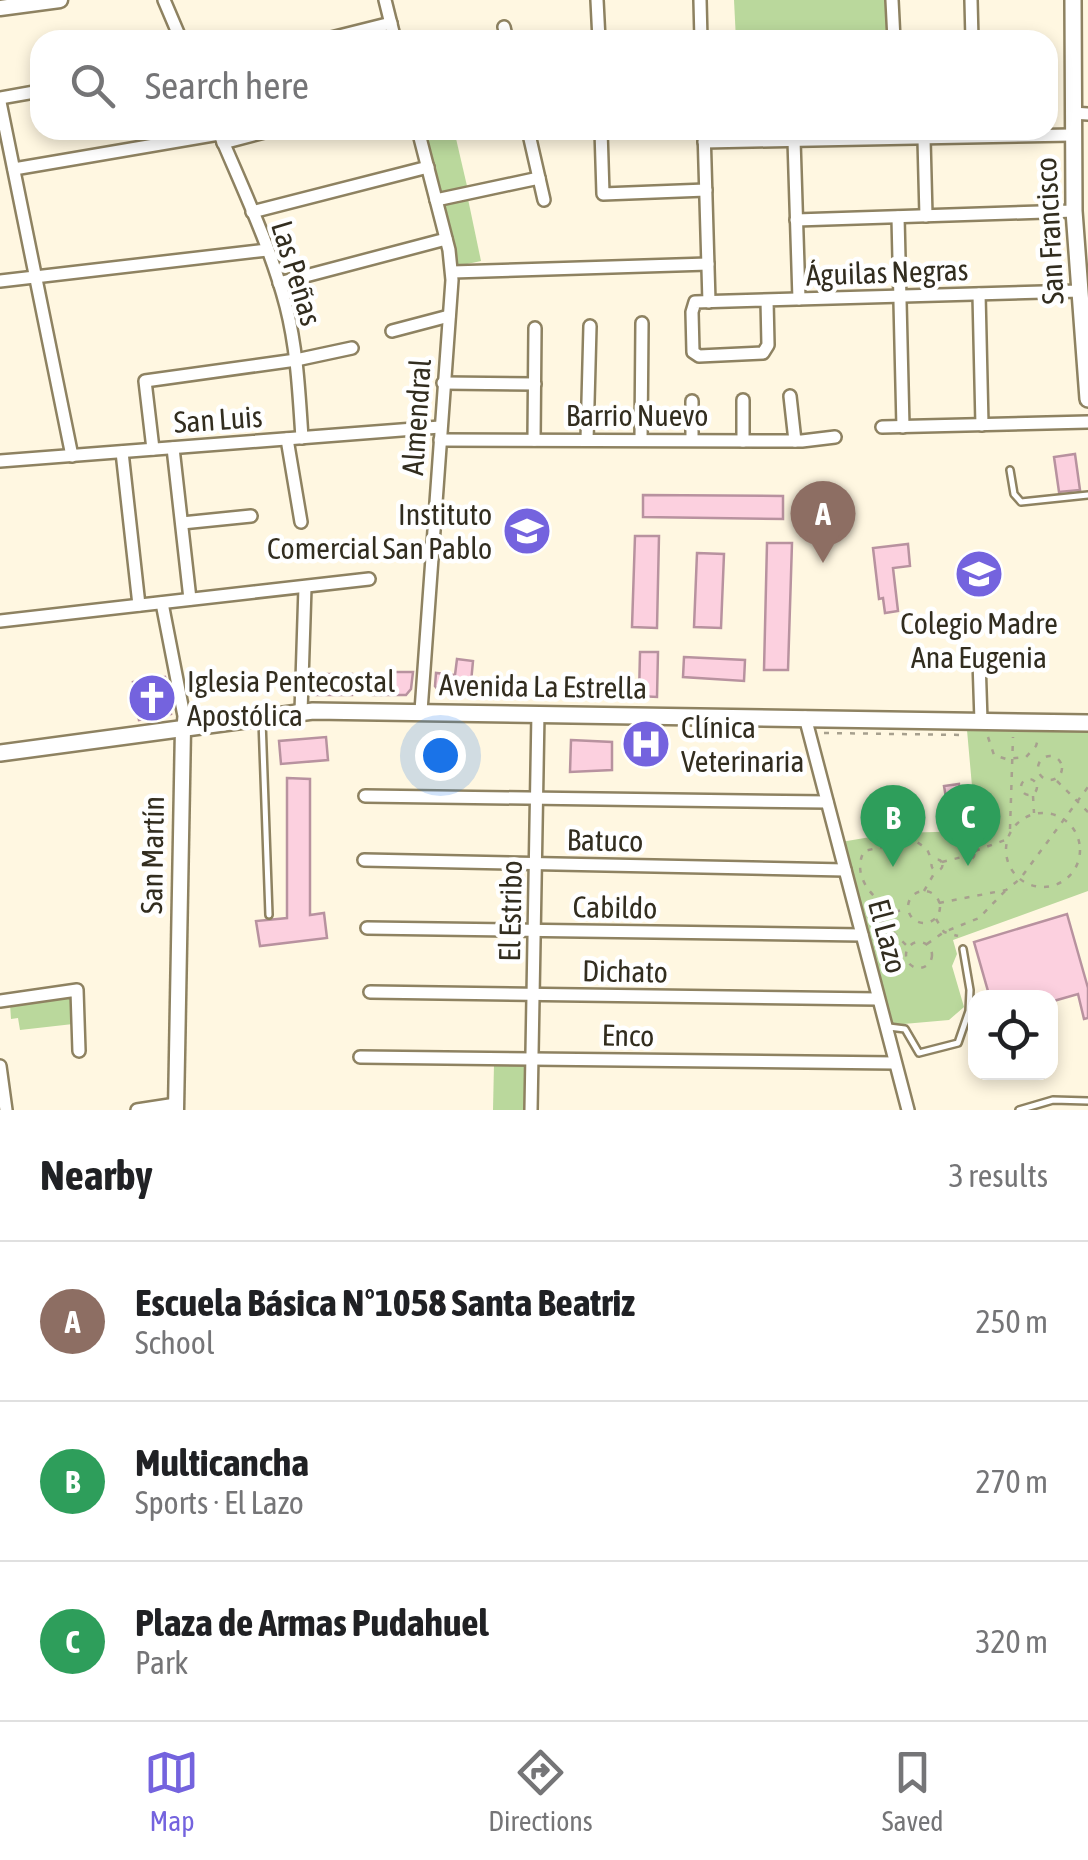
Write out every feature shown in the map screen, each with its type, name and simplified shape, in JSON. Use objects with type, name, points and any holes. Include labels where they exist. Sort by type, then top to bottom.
[{"type":"main road","name":"San Francisco","points":[[1072,0],[1080,114],[1072,135],[1074,212],[1087,389]]},
{"type":"main road","name":"Avenida La Estrella","points":[[0,753],[301,712],[804,718],[984,728],[1088,723]]},
{"type":"street","points":[[0,8],[60,0]]},
{"type":"street","points":[[164,0],[177,30]]},
{"type":"street","points":[[385,0],[393,30]]},
{"type":"street","points":[[598,0],[598,30]]},
{"type":"street","points":[[700,0],[701,30]]},
{"type":"street","points":[[892,0],[894,30]]},
{"type":"street","points":[[970,0],[972,30]]},
{"type":"street","points":[[361,30],[391,22]]},
{"type":"street","points":[[30,95],[1,107],[72,456]]},
{"type":"street","points":[[1058,135],[1072,135]]},
{"type":"street","points":[[14,169],[195,140]]},
{"type":"street","name":"Las Peñas","points":[[222,140],[279,283],[296,360],[302,438]]},
{"type":"street","name":"Almendral","points":[[421,140],[452,272],[421,711]]},
{"type":"street","points":[[530,140],[544,200]]},
{"type":"street","points":[[601,140],[603,194],[706,190]]},
{"type":"street","points":[[704,140],[709,302]]},
{"type":"street","points":[[794,140],[799,299]]},
{"type":"street","points":[[924,140],[926,216]]},
{"type":"street","points":[[252,212],[428,166]]},
{"type":"street","points":[[436,200],[539,178]]},
{"type":"street","points":[[796,220],[1074,212]]},
{"type":"street","points":[[898,217],[903,427]]},
{"type":"street","points":[[279,283],[446,239]]},
{"type":"street","points":[[0,281],[267,250]]},
{"type":"street","points":[[452,272],[708,264]]},
{"type":"street","name":"Águilas Negras","points":[[767,300],[766,351],[699,356],[692,349],[695,302],[1080,291]]},
{"type":"street","points":[[978,294],[982,424]]},
{"type":"street","points":[[392,330],[450,316]]},
{"type":"street","points":[[642,323],[642,440]]},
{"type":"street","points":[[587,440],[590,326]]},
{"type":"street","points":[[534,440],[535,328]]},
{"type":"street","points":[[153,449],[146,381],[352,348]]},
{"type":"street","points":[[444,382],[535,384]]},
{"type":"street","points":[[790,396],[795,441]]},
{"type":"street","points":[[742,441],[743,400]]},
{"type":"street","points":[[692,401],[692,440]]},
{"type":"street","points":[[882,427],[1088,422]]},
{"type":"street","name":"San Luis","points":[[0,461],[302,438],[440,433]]},
{"type":"street","name":"Barrio Nuevo","points":[[440,433],[534,440],[795,441],[834,437]]},
{"type":"street","points":[[288,439],[301,522]]},
{"type":"street","points":[[173,448],[190,599]]},
{"type":"street","points":[[122,452],[139,605]]},
{"type":"street","points":[[182,524],[250,516]]},
{"type":"street","points":[[0,621],[369,579]]},
{"type":"street","points":[[301,712],[304,587]]},
{"type":"street","name":"San Martín","points":[[162,602],[184,716],[176,1107]]},
{"type":"street","points":[[979,660],[984,728]]},
{"type":"street","name":"El Estribo","points":[[532,1110],[538,714]]},
{"type":"street","name":"El Lazo","points":[[804,718],[908,1110]]},
{"type":"street","points":[[365,796],[827,802]]},
{"type":"street","name":"Batuco","points":[[364,860],[845,870]]},
{"type":"street","name":"Cabildo","points":[[368,928],[863,938]]},
{"type":"street","points":[[0,1001],[77,990],[79,1051]]},
{"type":"street","name":"Dichato","points":[[370,992],[878,999]]},
{"type":"street","name":"Enco","points":[[360,1057],[896,1063]]},
{"type":"street","points":[[0,1066],[6,1110]]},
{"type":"street","points":[[138,1110],[176,1107]]},
{"type":"lane","points":[[1010,470],[1014,494],[1021,502],[1088,495]]},
{"type":"lane","points":[[262,717],[269,915]]},
{"type":"lane","points":[[886,1026],[905,1028],[919,1053],[958,1043],[970,1000],[963,948]]},
{"type":"lane","points":[[1019,1110],[1053,1100],[1088,1101]]},
{"type":"path","points":[[984,728],[994,755],[1014,759],[1026,757],[1040,736]]},
{"type":"path","points":[[1010,832],[1034,814],[1062,819],[1074,830],[1079,843],[1077,864],[1065,880],[1039,887],[1020,879],[1008,861],[1013,736]]},
{"type":"path","points":[[1051,756],[1062,766],[1056,779],[1048,781],[1040,776],[1038,764],[1051,756]]},
{"type":"path","points":[[1035,782],[1040,776]]},
{"type":"path","points":[[1033,795],[1022,793],[1020,785],[1027,779],[1035,782]]},
{"type":"path","points":[[1056,779],[1088,812]]},
{"type":"path","points":[[1034,814],[1035,782]]},
{"type":"path","points":[[927,944],[932,956],[928,964],[920,968],[908,963],[908,947],[915,942],[927,944],[944,932],[979,918],[1020,879],[1088,787]]},
{"type":"path","points":[[963,856],[966,849],[974,852],[1008,839]]},
{"type":"path","points":[[893,912],[866,889],[860,860],[864,851],[914,840],[927,848],[936,870]]},
{"type":"path","points":[[1079,843],[1088,845]]},
{"type":"path","points":[[932,861],[963,856],[971,860],[974,852]]},
{"type":"path","points":[[935,918],[921,922],[908,909],[911,897],[924,891],[936,870],[942,868],[942,862]]},
{"type":"path","points":[[939,903],[1006,890]]},
{"type":"path","points":[[924,891],[934,894],[939,903],[935,918],[944,932],[958,936]]},
{"type":"path","points":[[853,902],[875,904],[883,915],[880,929],[863,938]]},
{"type":"path","points":[[858,920],[908,909]]},
{"type":"path","points":[[883,922],[908,947]]},
{"type":"green space","points":[[734,0],[886,0],[887,30],[736,30]]},
{"type":"green space","points":[[427,140],[456,140],[467,186],[440,192]]},
{"type":"green space","points":[[468,199],[481,261],[458,266],[445,204]]},
{"type":"green space","points":[[967,730],[1088,732],[1088,891],[953,940],[957,954],[952,966],[964,1007],[949,1020],[892,1025],[841,842],[894,833],[976,831]]},
{"type":"green space","points":[[70,997],[73,1024],[20,1030],[18,1018],[11,1019],[10,1004]]},
{"type":"green space","points":[[494,1064],[525,1065],[525,1110],[493,1110]]},
{"type":"building","points":[[1075,454],[1080,490],[1059,492],[1054,457]]},
{"type":"building","points":[[643,495],[783,496],[783,519],[643,517]]},
{"type":"building","points":[[635,536],[659,536],[657,628],[632,627]]},
{"type":"building","points":[[767,543],[792,543],[788,670],[764,670]]},
{"type":"building","points":[[908,544],[910,566],[893,568],[898,611],[885,613],[883,598],[879,599],[873,548]]},
{"type":"building","points":[[697,553],[724,554],[721,628],[694,627]]},
{"type":"building","points":[[640,652],[658,652],[657,697],[639,696]]},
{"type":"building","points":[[684,657],[745,660],[744,681],[683,677]]},
{"type":"building","points":[[457,659],[473,661],[470,693],[439,691],[435,686],[436,673],[455,675]]},
{"type":"building","points":[[413,672],[411,689],[406,695],[373,695],[374,674]]},
{"type":"building","points":[[312,674],[352,674],[352,695],[316,695],[311,691]]},
{"type":"building","name":"Iglesia Pentecostal Apostólica","points":[[165,677],[171,714],[139,720],[133,682]]},
{"type":"building","points":[[326,737],[328,760],[281,764],[279,741]]},
{"type":"building","points":[[571,740],[612,742],[612,770],[570,772]]},
{"type":"building","points":[[287,778],[310,779],[310,915],[324,913],[327,938],[260,946],[256,921],[287,918]]},
{"type":"building","points":[[959,784],[961,795],[965,794],[967,812],[949,815],[944,786]]},
{"type":"building","points":[[1067,914],[1088,988],[1088,1018],[1084,1019],[1078,994],[1058,1000],[1058,990],[988,990],[974,942]]},
{"type":"place","name":"Instituto Comercial San Pablo","points":[[527,531]]},
{"type":"place","name":"Escuela Básica N°1058 Santa Beatriz","points":[[823,563]]},
{"type":"place","name":"Colegio Madre Ana Eugenia","points":[[979,574]]},
{"type":"place","name":"Iglesia Pentecostal Apostólica","points":[[152,698]]},
{"type":"place","name":"Clínica Veterinaria","points":[[646,744]]},
{"type":"place","name":"Plaza de Armas Pudahuel","points":[[968,866]]},
{"type":"place","name":"Multicancha","points":[[893,867]]}]
